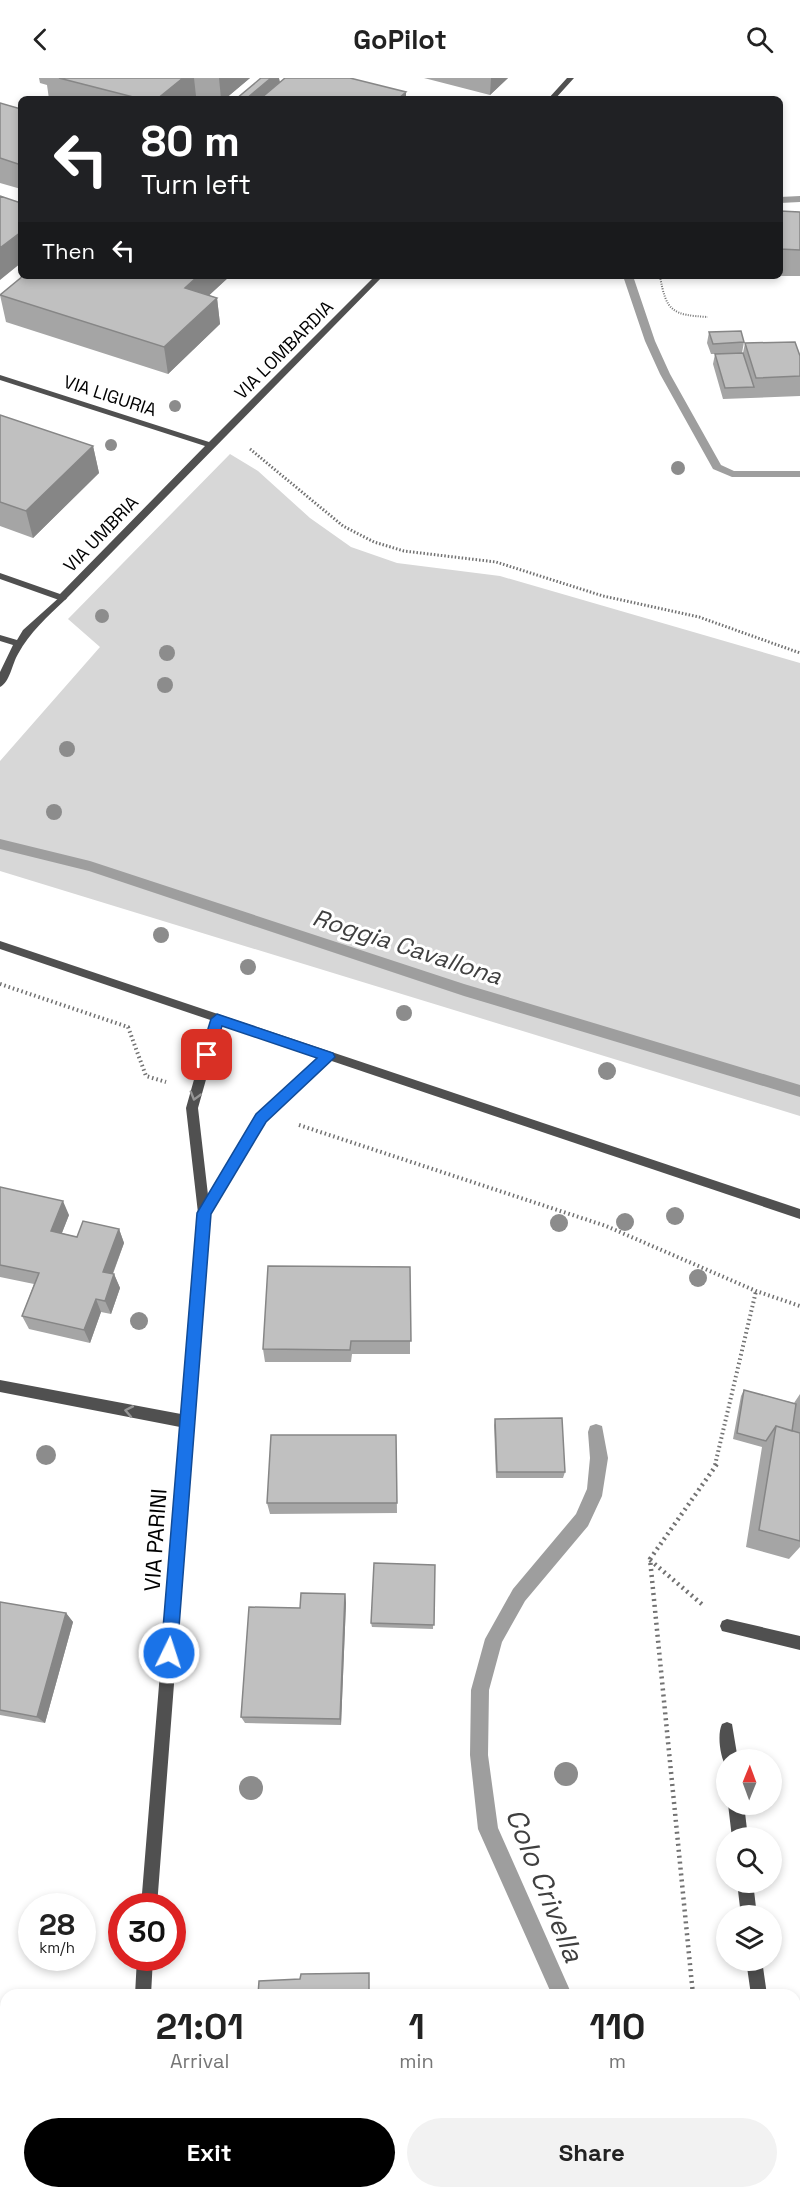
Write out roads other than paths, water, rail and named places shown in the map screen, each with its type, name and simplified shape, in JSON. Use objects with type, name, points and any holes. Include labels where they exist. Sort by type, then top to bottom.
[{"type":"street","points":[[554,96],[571,78]]},
{"type":"street","name":"VIA LOMBARDIA","points":[[210,446],[376,279]]},
{"type":"street","name":"VIA LIGURIA","points":[[0,377],[210,446]]},
{"type":"street","name":"VIA UMBRIA","points":[[0,576],[62,598],[210,446]]},
{"type":"street","points":[[0,684],[26,632],[62,598]]},
{"type":"street","points":[[0,638],[19,644]]},
{"type":"street","points":[[0,945],[800,1214]]},
{"type":"street","name":"VIA PARINI","points":[[150,1893],[204,1213],[192,1107],[217,1019]]},
{"type":"street","name":"VIA PARINI","points":[[204,1213],[264,1114],[328,1057]]},
{"type":"street","points":[[0,1386],[187,1422]]},
{"type":"street","points":[[727,1626],[800,1643]]},
{"type":"street","points":[[726,1729],[729,1749]]},
{"type":"street","points":[[143,1989],[145,1971]]},
{"type":"street","points":[[756,1971],[758,1989]]},
{"type":"waterway","points":[[783,200],[800,199]]},
{"type":"waterway","points":[[629,279],[650,341],[665,374],[717,467],[732,474],[800,474]]},
{"type":"waterway","name":"Roggia Cavallona","points":[[0,844],[90,866],[464,990],[800,1091]]},
{"type":"waterway","name":"Colo Crivella","points":[[559,1989],[488,1829],[479,1755],[480,1690],[494,1639],[519,1595],[582,1520],[596,1490],[599,1458],[596,1432]]}]
